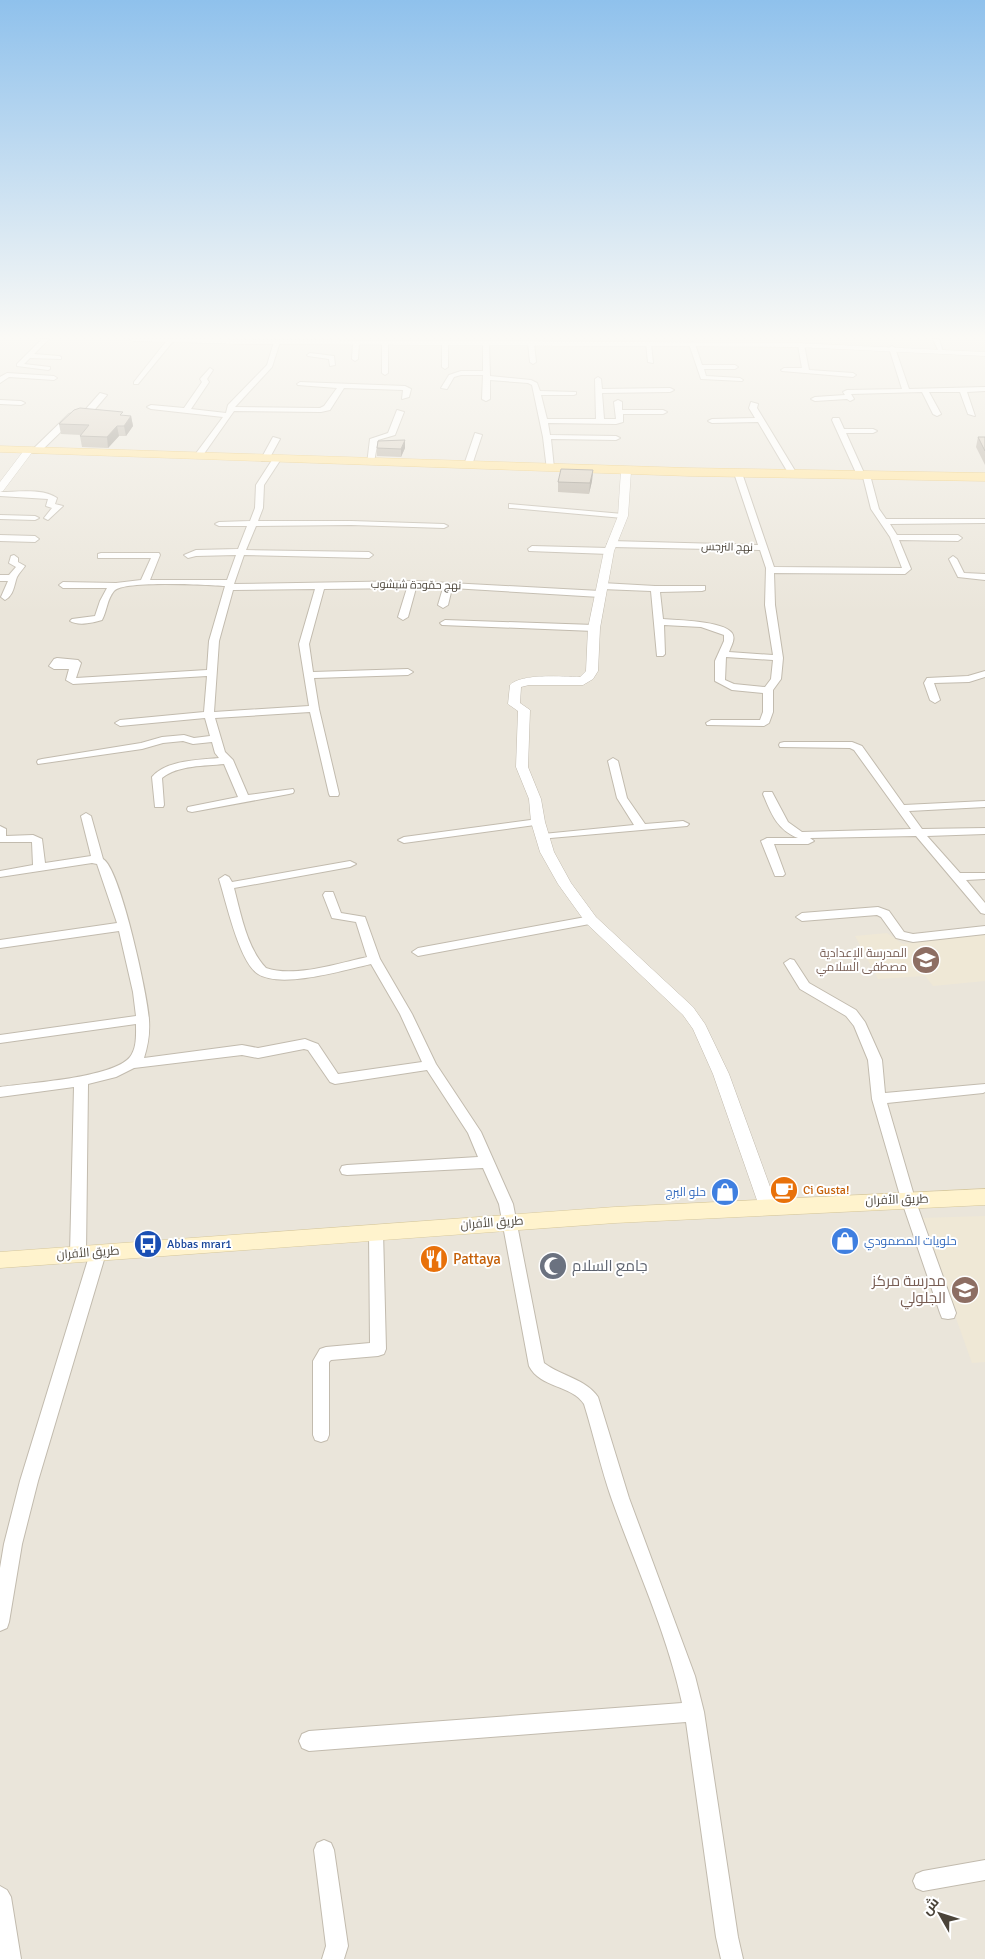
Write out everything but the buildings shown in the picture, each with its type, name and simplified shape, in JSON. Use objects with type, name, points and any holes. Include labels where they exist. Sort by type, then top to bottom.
[{"type":"main road","points":[[0,449],[550,468],[985,477]]},
{"type":"main road","name":"طريق الأفران","points":[[0,1260],[508,1221],[768,1206],[985,1197]]},
{"type":"street","points":[[0,489],[32,451],[56,430]]},
{"type":"street","points":[[198,456],[217,430]]},
{"type":"street","points":[[370,462],[374,439],[391,435],[393,430]]},
{"type":"street","points":[[545,430],[550,468]]},
{"type":"street","points":[[766,430],[793,474]]},
{"type":"street","points":[[770,570],[905,571],[907,569],[894,538],[875,509],[863,475],[841,431],[873,431]]},
{"type":"street","points":[[468,465],[478,435]]},
{"type":"street","points":[[546,438],[616,438]]},
{"type":"street","points":[[244,799],[228,760],[220,753],[209,715],[212,673],[216,633],[240,552],[254,522],[258,508],[260,485],[271,459],[276,439]]},
{"type":"street","points":[[626,470],[627,483],[623,516],[610,548],[594,628],[592,671],[586,680],[528,681],[520,683],[515,687],[514,704],[524,710],[522,767],[535,799],[538,822],[547,852],[565,884],[591,920],[688,1011],[700,1028],[721,1074],[768,1206]]},
{"type":"street","name":"نهج النرجس","points":[[532,549],[763,548],[738,473]]},
{"type":"street","points":[[0,494],[38,495],[53,498],[50,506],[59,506],[48,518]]},
{"type":"street","points":[[512,506],[623,516]]},
{"type":"street","points":[[0,517],[35,518]]},
{"type":"street","points":[[219,524],[254,522],[444,526]]},
{"type":"street","points":[[883,522],[985,522]]},
{"type":"street","points":[[0,538],[35,539]]},
{"type":"street","points":[[894,538],[958,538]]},
{"type":"street","points":[[710,722],[764,723],[768,712],[768,690],[776,679],[778,658],[770,605],[770,570],[763,548]]},
{"type":"street","points":[[188,555],[196,553],[240,552],[369,556]]},
{"type":"street","points":[[101,556],[156,555],[144,583]]},
{"type":"street","points":[[5,597],[12,584],[12,578],[21,566],[13,563],[14,558]]},
{"type":"street","points":[[954,559],[962,575],[985,576]]},
{"type":"street","points":[[0,578],[12,578]]},
{"type":"street","name":"نهج حمّودة شبشوب","points":[[63,585],[116,586],[144,583],[320,586],[413,584],[601,590],[702,588]]},
{"type":"street","points":[[403,617],[413,584]]},
{"type":"street","points":[[443,605],[448,585]]},
{"type":"street","points":[[75,621],[99,618],[109,591],[116,586]]},
{"type":"street","points":[[320,586],[304,644],[314,709],[334,794]]},
{"type":"street","points":[[655,589],[660,654]]},
{"type":"street","points":[[659,622],[702,624],[725,632],[729,637],[729,641],[722,654],[719,677],[721,682],[732,686],[768,690]]},
{"type":"street","points":[[445,623],[594,628]]},
{"type":"street","points":[[722,654],[778,658]]},
{"type":"street","points":[[75,666],[71,680],[73,681],[212,673]]},
{"type":"street","points":[[309,675],[408,672]]},
{"type":"street","points":[[935,700],[929,683],[930,680],[969,679],[985,674]]},
{"type":"street","points":[[120,723],[209,715],[314,709]]},
{"type":"street","points":[[42,762],[142,746],[162,740],[184,738],[193,741],[215,738]]},
{"type":"street","points":[[784,745],[852,745],[858,748],[900,808],[985,910]]},
{"type":"street","points":[[159,805],[157,777],[160,773],[228,760]]},
{"type":"street","points":[[612,761],[622,798],[633,812],[641,827]]},
{"type":"street","points":[[192,809],[289,791]]},
{"type":"street","points":[[768,794],[787,830],[801,835],[923,837]]},
{"type":"street","points":[[900,808],[985,804]]},
{"type":"street","points":[[86,816],[98,860],[102,862],[106,871],[125,926],[137,975],[142,1019],[141,1051],[131,1064]]},
{"type":"street","points":[[404,840],[538,822]]},
{"type":"street","points":[[542,837],[682,824]]},
{"type":"street","points":[[0,828],[0,836],[3,839],[33,838],[38,840],[39,867]]},
{"type":"street","points":[[779,874],[767,841],[923,837],[985,831]]},
{"type":"street","points":[[0,874],[98,860]]},
{"type":"street","points":[[350,864],[226,883],[244,940],[255,962],[262,970],[271,974],[290,976],[374,959]]},
{"type":"street","points":[[958,877],[985,876]]},
{"type":"street","points":[[329,895],[334,914],[338,917],[361,920],[374,959],[406,1014],[430,1064],[474,1132],[506,1204],[537,1366],[548,1375],[586,1393],[592,1402],[620,1498],[686,1676],[694,1712],[726,1937],[732,1959]]},
{"type":"street","points":[[802,916],[878,911],[885,914],[900,935],[913,938],[985,930]]},
{"type":"street","points":[[418,952],[591,920]]},
{"type":"street","points":[[0,944],[125,926]]},
{"type":"street","points":[[790,963],[804,986],[850,1013],[860,1025],[875,1060],[879,1099],[908,1200],[948,1314]]},
{"type":"street","points":[[0,1039],[142,1019]]},
{"type":"street","points":[[0,1092],[81,1081],[114,1073],[131,1064],[242,1050],[258,1053],[305,1044],[313,1047],[335,1079],[430,1064]]},
{"type":"street","points":[[0,1622],[13,1544],[88,1254],[81,1081]]},
{"type":"street","points":[[879,1099],[983,1088]]},
{"type":"street","points":[[347,1170],[487,1162]]},
{"type":"street","points":[[321,1435],[321,1361],[326,1354],[378,1349],[376,1231]]},
{"type":"street","points":[[309,1741],[694,1712]]},
{"type":"street","points":[[324,1850],[337,1946],[333,1959]]},
{"type":"street","points":[[924,1881],[985,1870]]},
{"type":"street","points":[[0,1897],[10,1959]]},
{"type":"shaded area","points":[[0,430],[985,430],[985,1959],[0,1959]]},
{"type":"shaded area","name":"المدرسة الإعدادية مصطفى السلامي","points":[[985,932],[985,981],[933,986],[925,976],[878,979],[855,936],[887,933],[903,944]]},
{"type":"shaded area","name":"مدرسة مركز الجلولي","points":[[985,1216],[985,1362],[972,1363],[920,1218]]},
{"type":"place","name":"المدرسة الإعدادية مصطفى السلامي","points":[[926,960]]},
{"type":"place","name":"Ci Gusta!","points":[[784,1190]]},
{"type":"place","name":"حلو البرج","points":[[725,1192]]},
{"type":"place","name":"حلويات المصمودي","points":[[845,1241]]},
{"type":"place","name":"Abbas mrar1","points":[[148,1244]]},
{"type":"place","name":"Pattaya","points":[[434,1259]]},
{"type":"place","name":"جامع السلام","points":[[553,1266]]},
{"type":"place","name":"مدرسة مركز الجلولي","points":[[965,1290]]}]
